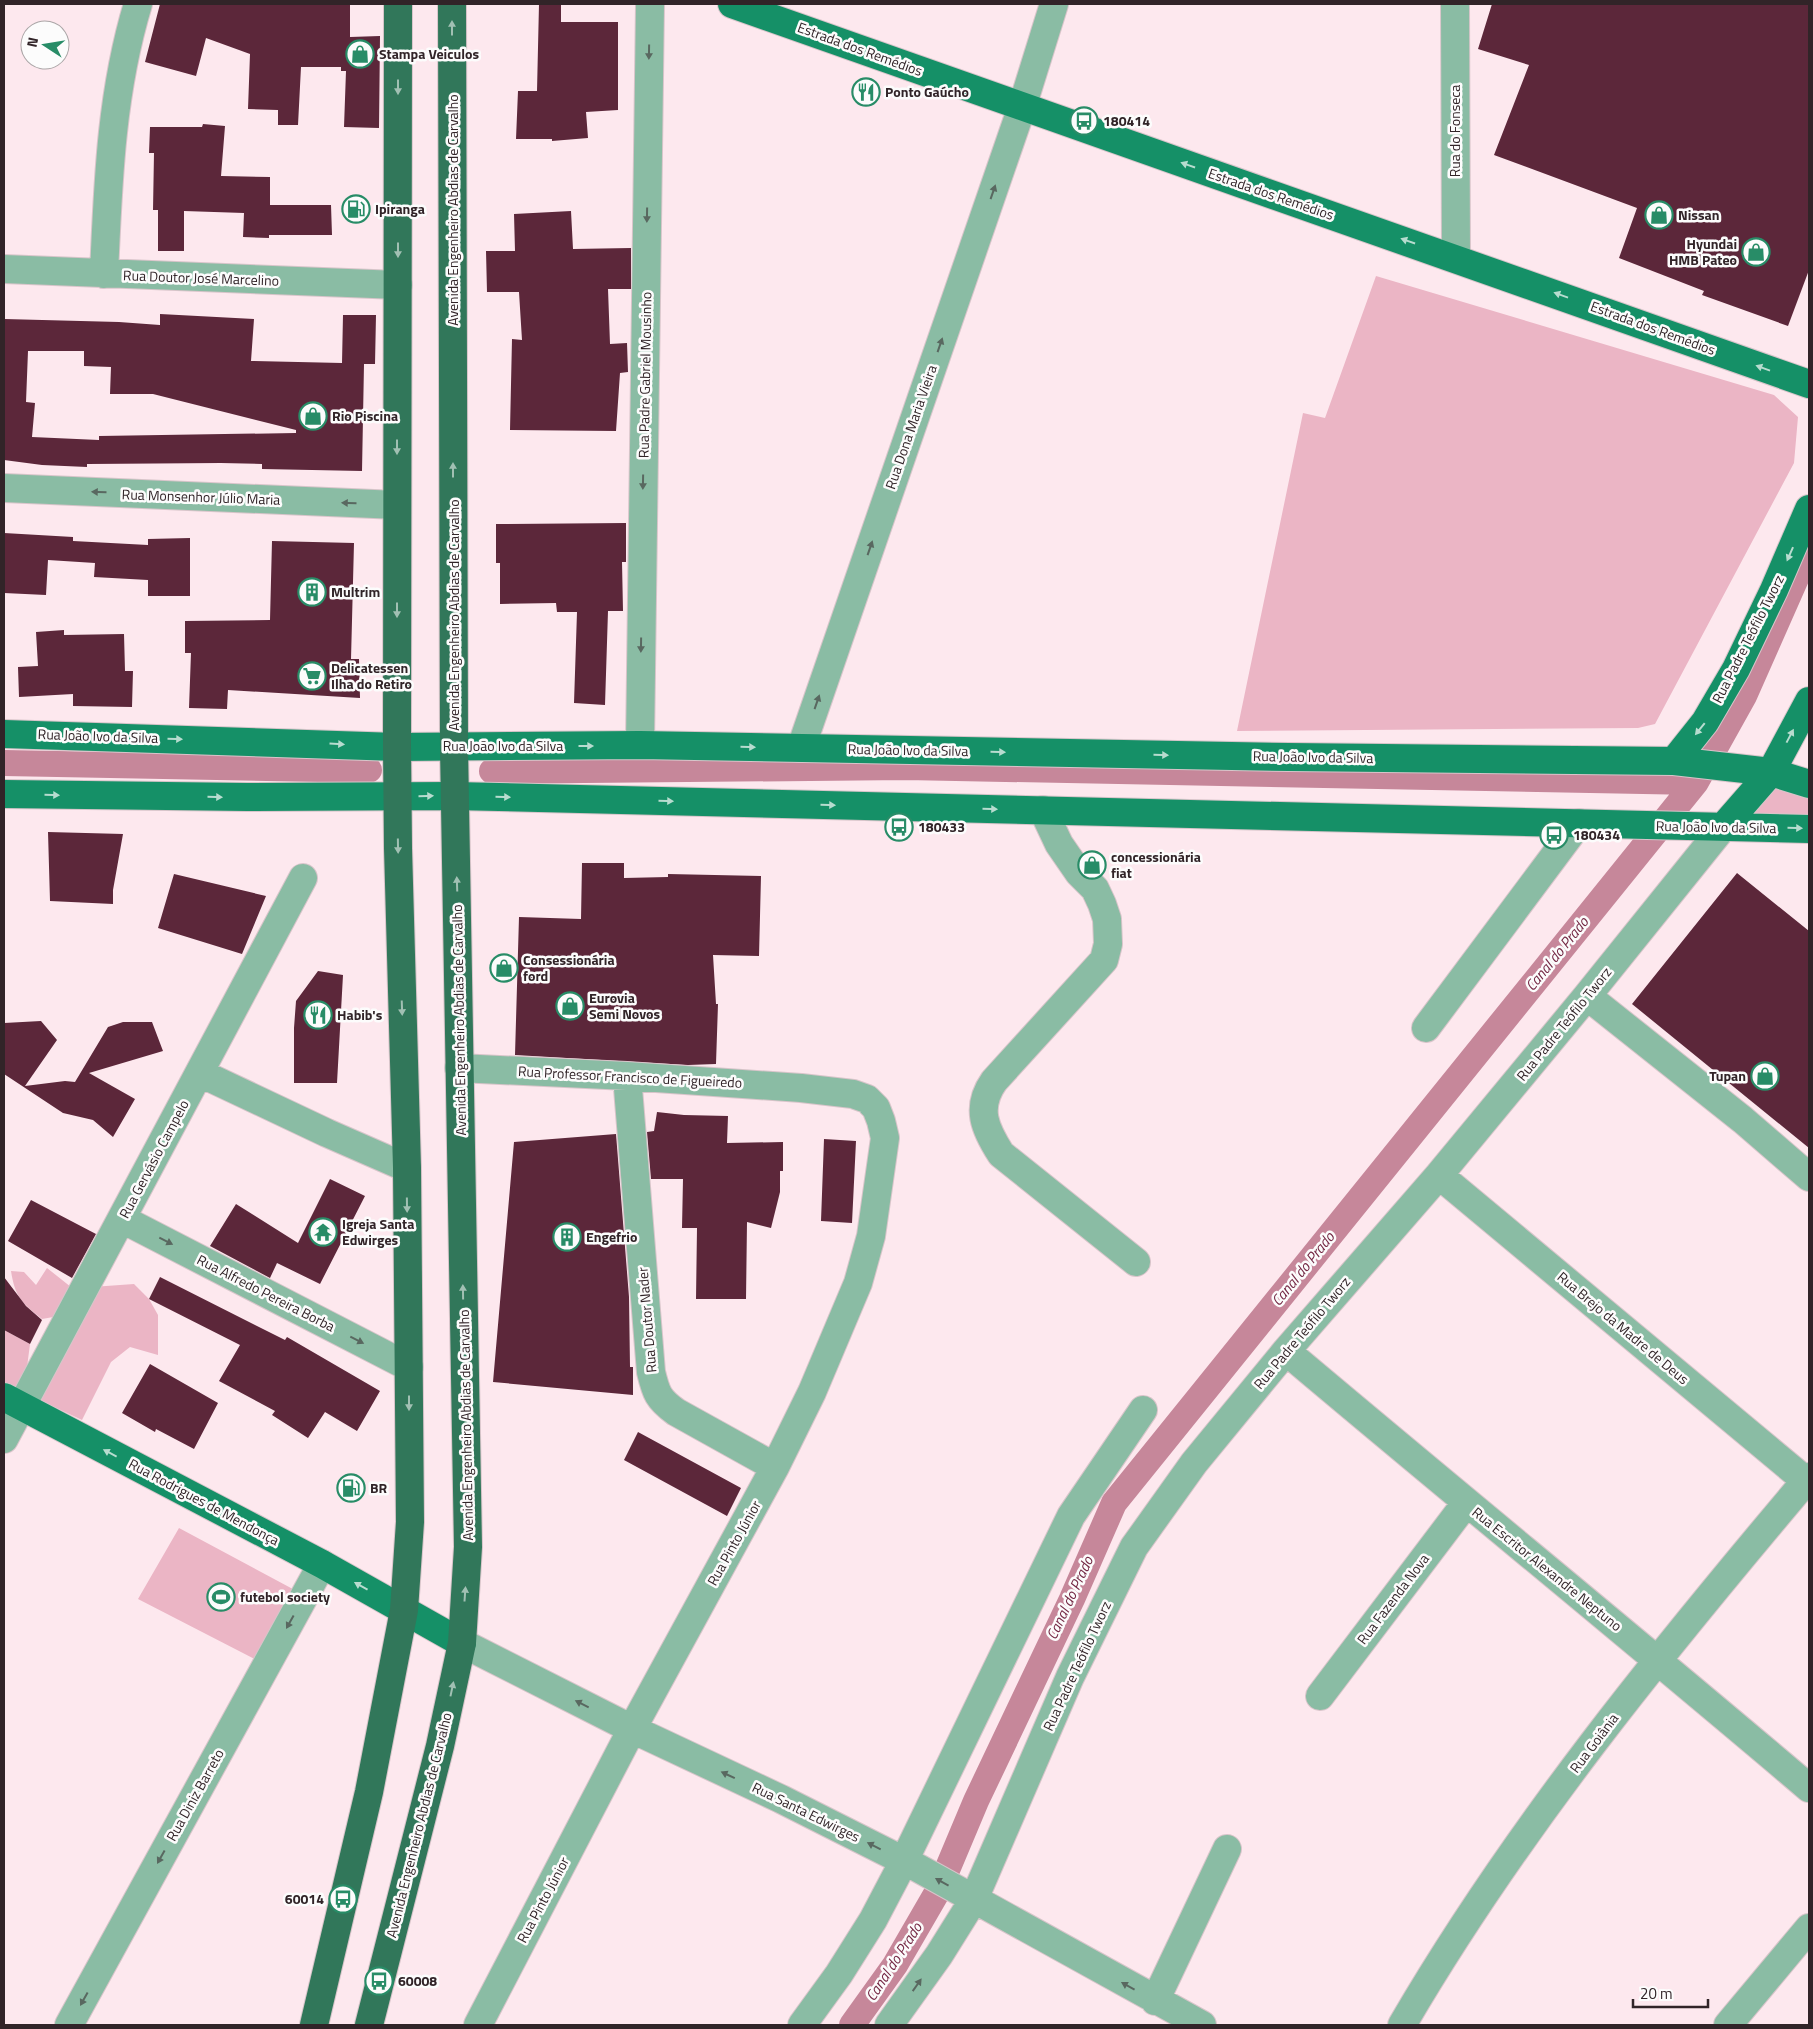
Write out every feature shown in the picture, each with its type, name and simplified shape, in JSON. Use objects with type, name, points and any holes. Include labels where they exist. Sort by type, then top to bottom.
[{"type":"highway","points":[[314,2025],[369,1792],[404,1610],[410,1522],[407,1168],[397,797],[398,4]]},
{"type":"highway","name":"Avenida Engenheiro Abdias de Carvalho","points":[[369,2025],[440,1746],[462,1643],[468,1546],[454,796],[452,4]]},
{"type":"main road","name":"Estrada dos Remédios","points":[[732,4],[1809,384]]},
{"type":"main road","name":"Rua Padre Teófilo Tworz","points":[[1684,762],[1736,669],[1774,590],[1809,509]]},
{"type":"main road","name":"Rua Padre Teófilo Tworz","points":[[1723,827],[1771,772],[1809,701]]},
{"type":"main road","name":"Rua João Ivo da Silva","points":[[4,734],[397,747],[640,745],[1684,762],[1771,772],[1809,784]]},
{"type":"main road","name":"Rua João Ivo da Silva","points":[[4,794],[247,797],[454,796],[1809,829]]},
{"type":"main road","name":"Rua Rodrigues de Mendonça","points":[[13,1402],[322,1564],[404,1610]]},
{"type":"main road","name":"Rua Santa Edwirges","points":[[404,1610],[462,1643]]},
{"type":"street","points":[[104,274],[110,154],[116,94],[138,4]]},
{"type":"street","name":"Rua Padre Gabriel Mousinho","points":[[640,745],[650,4]]},
{"type":"street","name":"Rua Dona Maria Vieira","points":[[801,748],[1022,107],[1054,4]]},
{"type":"street","name":"Rua do Fonseca","points":[[1455,4],[1456,258]]},
{"type":"street","name":"Rua Doutor José Marcelino","points":[[4,269],[398,285]]},
{"type":"street","name":"Rua Monsenhor Júlio Maria","points":[[4,488],[397,505]]},
{"type":"street","points":[[1043,810],[1059,844],[1079,873],[1095,889],[1107,919],[1108,944],[1104,960],[994,1081],[984,1099],[984,1121],[990,1136],[1001,1154],[1136,1262]]},
{"type":"street","points":[[1426,1028],[1579,823]]},
{"type":"street","name":"Rua Padre Teófilo Tworz","points":[[889,2025],[939,1955],[970,1897],[1070,1678],[1134,1546],[1194,1463],[1286,1351],[1439,1174],[1587,996],[1723,827]]},
{"type":"street","name":"Rua Gervásio Campelo","points":[[4,1439],[13,1402],[122,1219],[303,878]]},
{"type":"street","points":[[1587,996],[1743,1120],[1809,1177]]},
{"type":"street","name":"Rua Professor Francisco de Figueiredo","points":[[459,1068],[627,1076],[801,1088]]},
{"type":"street","points":[[200,1073],[327,1133],[407,1168]]},
{"type":"street","name":"Rua Doutor Nader","points":[[627,1076],[650,1364],[656,1393],[665,1404],[676,1412],[775,1467]]},
{"type":"street","name":"Rua Pinto Júnior","points":[[478,2025],[632,1729],[775,1467],[812,1392],[858,1283],[871,1236],[885,1138],[881,1121],[876,1108],[867,1099],[853,1094],[801,1088]]},
{"type":"street","name":"Rua Brejo da Madre de Deus","points":[[1439,1174],[1808,1479]]},
{"type":"street","name":"Rua Alfredo Pereira Borba","points":[[122,1219],[409,1367]]},
{"type":"street","name":"Rua Escritor Alexandre Neptuno","points":[[1286,1351],[1809,1788]]},
{"type":"street","points":[[802,2025],[840,1974],[863,1935],[911,1864],[1071,1516],[1143,1410]]},
{"type":"street","name":"Rua Goiânia","points":[[1402,2025],[1440,1961],[1548,1803],[1658,1660],[1808,1479]]},
{"type":"street","name":"Rua Fazenda Nova","points":[[1320,1696],[1466,1503]]},
{"type":"street","name":"Rua Diniz Barreto","points":[[70,2025],[322,1564]]},
{"type":"street","name":"Rua Santa Edwirges","points":[[462,1643],[632,1729],[911,1864],[1155,2001],[1202,2025]]},
{"type":"street","points":[[1155,2001],[1227,1850]]},
{"type":"street","points":[[1728,2025],[1809,1928]]},
{"type":"shaded area","points":[[1376,276],[1774,395],[1798,417],[1794,463],[1655,724],[1638,728],[1237,731],[1303,413],[1325,418]]},
{"type":"shaded area","points":[[1773,786],[1809,789],[1809,820],[1752,815]]},
{"type":"shaded area","points":[[47,1268],[76,1291],[59,1316],[42,1319],[29,1308],[17,1293],[11,1271],[24,1272],[36,1285]]},
{"type":"shaded area","points":[[134,1284],[149,1299],[158,1315],[158,1355],[130,1347],[111,1362],[82,1420],[35,1398],[92,1287]]},
{"type":"shaded area","points":[[4,1330],[30,1344],[26,1375],[15,1393],[4,1386]]},
{"type":"shaded area","name":"futebol society","points":[[179,1528],[304,1595],[266,1665],[138,1599]]},
{"type":"building","points":[[160,4],[350,4],[350,37],[380,36],[379,128],[344,127],[346,71],[341,71],[341,67],[301,67],[298,125],[278,125],[278,110],[248,109],[250,54],[206,38],[196,76],[145,62]]},
{"type":"building","points":[[539,4],[561,5],[561,22],[618,22],[618,110],[586,112],[588,138],[552,141],[552,139],[516,139],[518,91],[537,91]]},
{"type":"building","points":[[1492,4],[1809,4],[1809,270],[1788,326],[1702,295],[1704,291],[1619,258],[1637,208],[1494,155],[1529,65],[1478,49]]},
{"type":"building","points":[[203,124],[225,126],[221,176],[270,177],[270,205],[331,205],[332,235],[269,235],[269,238],[243,237],[244,213],[184,211],[184,251],[158,251],[158,210],[153,210],[154,153],[149,153],[150,127],[202,127]]},
{"type":"building","points":[[571,211],[573,249],[631,248],[631,289],[608,289],[610,344],[627,343],[628,372],[620,373],[616,431],[510,430],[512,339],[522,340],[519,292],[487,292],[486,251],[515,251],[514,214]]},
{"type":"building","points":[[160,314],[254,319],[251,361],[342,363],[343,315],[376,315],[375,364],[364,364],[362,471],[262,469],[262,464],[221,463],[87,464],[87,467],[42,465],[4,460],[4,319],[160,325]],"holes":[[[28,351],[84,351],[84,366],[111,367],[110,394],[153,394],[296,430],[296,433],[99,436],[99,440],[32,437],[35,403],[26,402]]]},
{"type":"building","points":[[626,523],[626,562],[622,562],[623,611],[608,611],[605,705],[574,703],[577,612],[557,612],[556,603],[500,604],[500,563],[496,563],[496,524]]},
{"type":"building","points":[[4,533],[73,537],[73,541],[148,545],[148,539],[190,538],[190,596],[148,596],[148,580],[94,577],[95,563],[48,560],[46,595],[4,593]]},
{"type":"building","points":[[272,541],[354,543],[351,659],[359,659],[360,698],[228,690],[227,709],[189,708],[191,653],[185,653],[185,621],[270,620]]},
{"type":"building","points":[[64,630],[64,635],[124,634],[125,671],[133,671],[132,707],[73,706],[73,694],[19,697],[18,667],[38,666],[36,632]]},
{"type":"building","points":[[48,832],[123,834],[113,890],[113,904],[50,901]]},
{"type":"building","points":[[582,863],[624,863],[624,878],[668,877],[668,874],[761,876],[759,956],[713,955],[716,1004],[718,1004],[716,1064],[688,1065],[515,1055],[519,917],[581,919]]},
{"type":"building","name":"Tupan","points":[[1737,873],[1809,931],[1809,1148],[1632,1004]]},
{"type":"building","points":[[174,874],[266,896],[242,954],[158,928]]},
{"type":"building","name":"Habib's","points":[[318,971],[343,975],[337,1083],[294,1083],[296,1001]]},
{"type":"building","points":[[41,1021],[57,1040],[25,1086],[65,1081],[75,1082],[108,1027],[123,1022],[152,1022],[163,1051],[89,1073],[135,1099],[113,1137],[93,1120],[63,1113],[4,1074],[4,1023]]},
{"type":"building","points":[[657,1112],[728,1116],[727,1143],[783,1142],[783,1171],[780,1171],[780,1192],[771,1228],[747,1222],[746,1299],[696,1299],[697,1228],[682,1228],[683,1179],[651,1179],[647,1132],[654,1131]]},
{"type":"building","name":"Engefrio","points":[[616,1134],[629,1297],[630,1367],[633,1367],[633,1395],[493,1382],[514,1142]]},
{"type":"building","points":[[824,1139],[856,1141],[852,1223],[821,1221]]},
{"type":"building","points":[[330,1179],[365,1196],[320,1284],[277,1263],[270,1278],[210,1246],[236,1204],[298,1243]]},
{"type":"building","points":[[31,1200],[96,1234],[72,1278],[8,1241]]},
{"type":"building","points":[[4,1277],[26,1306],[42,1320],[30,1344],[4,1330]]},
{"type":"building","points":[[160,1277],[285,1340],[287,1337],[380,1391],[357,1431],[325,1412],[308,1438],[272,1415],[275,1411],[219,1381],[240,1345],[149,1299]]},
{"type":"building","points":[[150,1364],[218,1403],[194,1449],[156,1429],[155,1432],[122,1413]]},
{"type":"building","points":[[638,1432],[741,1488],[727,1516],[624,1460]]},
{"type":"waterway","name":"Canal do Prado","points":[[852,2025],[895,1965],[939,1889],[976,1801],[1072,1599],[1114,1503],[1696,782],[1744,696],[1809,549]]},
{"type":"waterway","points":[[4,763],[369,770]]},
{"type":"waterway","points":[[492,771],[906,767],[1696,782]]},
{"type":"place","name":"Stampa Veiculos","points":[[360,54]]},
{"type":"place","name":"Ponto Gaúcho","points":[[866,92]]},
{"type":"place","name":"180414","points":[[1084,121]]},
{"type":"place","name":"Ipiranga","points":[[356,209]]},
{"type":"place","name":"Nissan","points":[[1659,215]]},
{"type":"place","name":"Hyundai HMB Pateo","points":[[1756,252]]},
{"type":"place","name":"Rio Piscina","points":[[313,416]]},
{"type":"place","name":"Multrim","points":[[312,592]]},
{"type":"place","name":"Delicatessen Ilha do Retiro","points":[[312,676]]},
{"type":"place","name":"180433","points":[[899,827]]},
{"type":"place","name":"180434","points":[[1554,835]]},
{"type":"place","name":"concessionária fiat","points":[[1092,865]]},
{"type":"place","name":"Consessionária ford","points":[[504,968]]},
{"type":"place","name":"Eurovia Semi Novos","points":[[570,1006]]},
{"type":"place","name":"Habib's","points":[[318,1015]]},
{"type":"place","name":"Tupan","points":[[1765,1076]]},
{"type":"place","name":"Igreja Santa Edwirges","points":[[323,1232]]},
{"type":"place","name":"Engefrio","points":[[567,1237]]},
{"type":"place","name":"BR","points":[[351,1488]]},
{"type":"place","name":"futebol society","points":[[221,1597]]},
{"type":"place","name":"60014","points":[[343,1899]]},
{"type":"place","name":"60008","points":[[379,1981]]}]
